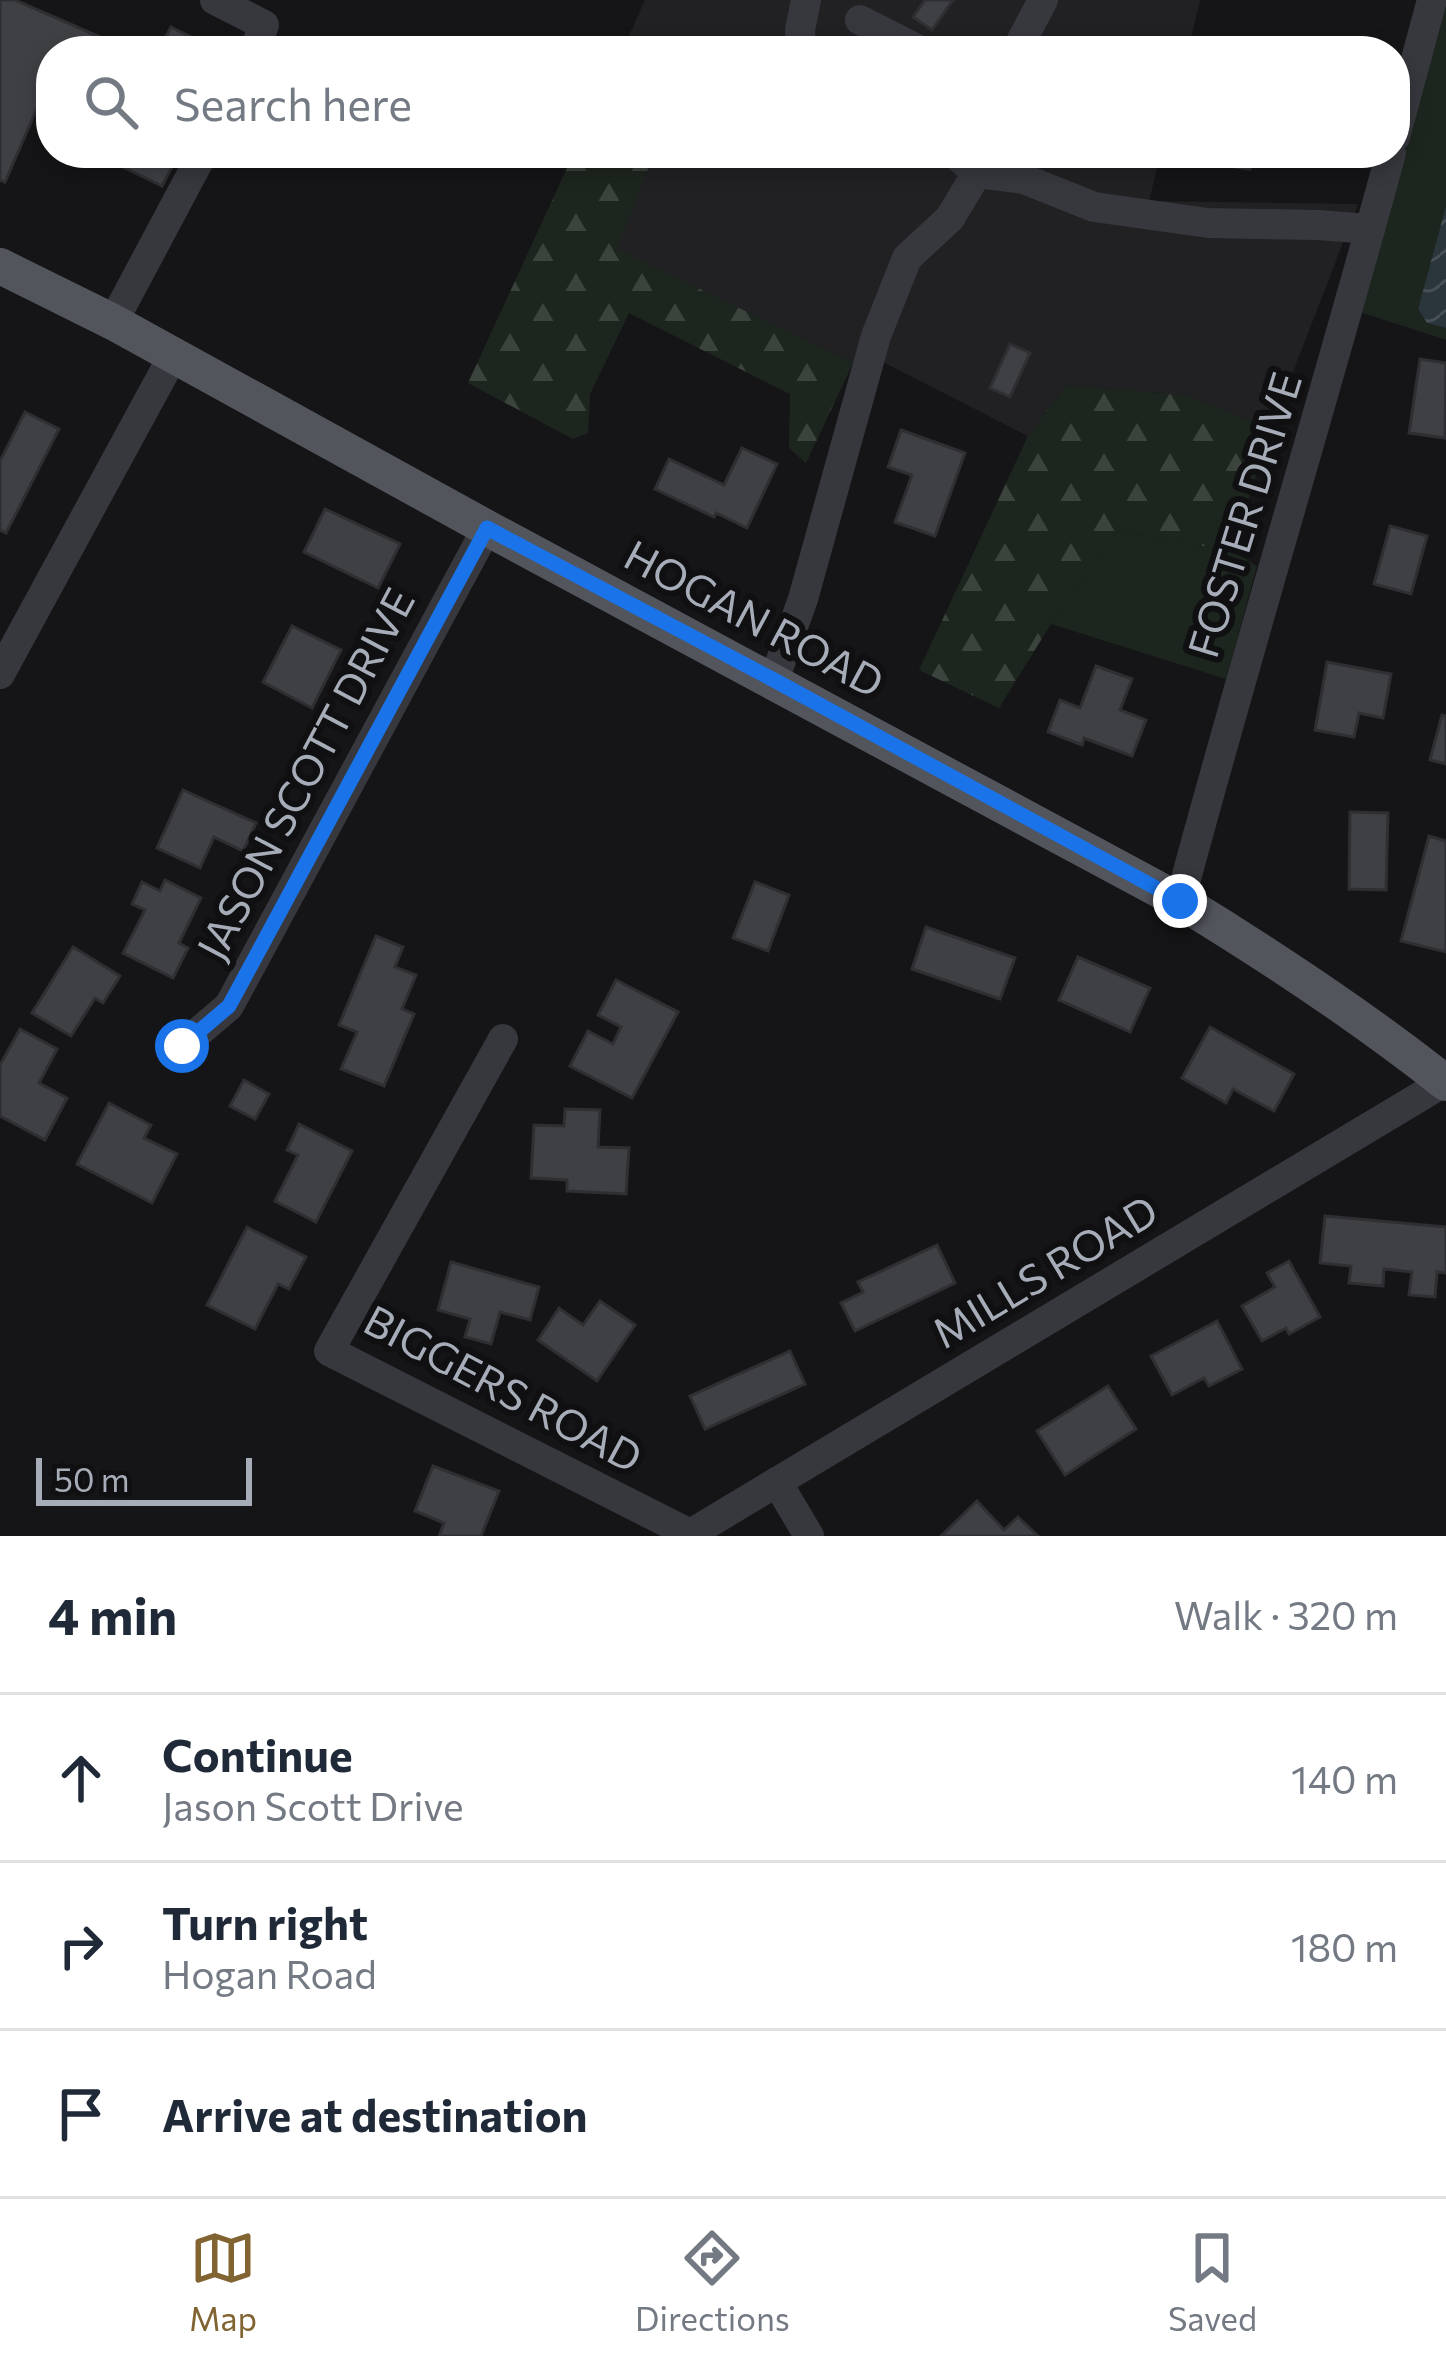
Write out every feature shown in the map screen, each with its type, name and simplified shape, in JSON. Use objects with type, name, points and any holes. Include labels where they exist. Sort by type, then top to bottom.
[{"type":"main road","name":"HOGAN ROAD","points":[[0,266],[113,322],[1180,901],[1275,959],[1446,1082]]},
{"type":"street","points":[[215,0],[264,25],[260,36]]},
{"type":"street","points":[[800,36],[806,0]]},
{"type":"street","points":[[1024,36],[1043,0]]},
{"type":"street","points":[[1410,81],[1432,0]]},
{"type":"street","points":[[860,20],[892,36]]},
{"type":"street","points":[[113,322],[195,168]]},
{"type":"street","points":[[774,680],[802,599],[876,336],[908,258],[950,218],[964,168]]},
{"type":"street","points":[[983,168],[1094,207],[1208,223],[1370,230]]},
{"type":"street","name":"FOSTER DRIVE","points":[[1180,901],[1386,168]]},
{"type":"street","points":[[0,674],[173,356]]},
{"type":"street","name":"JASON SCOTT DRIVE","points":[[182,1046],[229,1006],[487,528]]},
{"type":"street","name":"BIGGERS ROAD","points":[[503,1039],[329,1351],[688,1535]]},
{"type":"street","name":"MILLS ROAD","points":[[688,1535],[1446,1082]]},
{"type":"street","points":[[777,1482],[809,1536]]},
{"type":"shaded area","points":[[645,0],[1200,0],[1192,36],[629,36]]},
{"type":"shaded area","points":[[648,168],[1157,168],[1149,201],[1358,204],[1271,429],[1186,395],[1066,385],[1028,436],[879,360],[853,363],[616,249]]},
{"type":"green space","points":[[1446,7],[1446,206],[1418,309],[1427,323],[1446,328],[1446,340],[1360,312],[1401,168],[1410,168],[1410,135]]},
{"type":"green space","points":[[567,168],[648,168],[617,249],[853,363],[806,463],[789,448],[790,394],[629,313],[590,394],[588,433],[573,439],[468,383]]},
{"type":"green space","points":[[1066,385],[1186,395],[1271,429],[1232,551],[1117,531],[999,708],[919,670],[1028,436]]},
{"type":"green space","points":[[1117,531],[1232,551],[1257,566],[1226,679],[1051,624]]},
{"type":"water","points":[[1446,206],[1446,328],[1427,323],[1418,309]]},
{"type":"building","points":[[0,0],[15,0],[98,36],[36,36],[36,111],[5,182],[0,180]]},
{"type":"building","points":[[925,0],[953,0],[932,30],[913,17]]},
{"type":"building","points":[[171,27],[189,36],[166,36]]},
{"type":"building","points":[[125,168],[171,168],[162,186]]},
{"type":"building","points":[[1010,344],[1030,353],[1010,397],[990,388]]},
{"type":"building","points":[[1420,359],[1446,363],[1445,438],[1409,433]]},
{"type":"building","points":[[25,412],[59,429],[6,533],[0,530],[0,461]]},
{"type":"building","points":[[901,430],[965,453],[935,536],[895,522],[912,475],[888,467]]},
{"type":"building","points":[[742,448],[777,464],[747,528],[655,489],[669,459],[724,485]]},
{"type":"building","points":[[325,509],[400,544],[378,588],[304,552]]},
{"type":"building","points":[[1390,526],[1427,536],[1411,594],[1374,584]]},
{"type":"building","points":[[292,626],[341,650],[312,708],[263,682]]},
{"type":"building","points":[[1327,662],[1391,674],[1383,718],[1359,713],[1354,737],[1315,730]]},
{"type":"building","points":[[1096,666],[1132,679],[1120,710],[1146,720],[1132,756],[1084,738],[1082,745],[1048,732],[1060,700],[1080,708]]},
{"type":"building","points":[[1442,715],[1446,716],[1446,764],[1430,760]]},
{"type":"building","points":[[183,790],[256,823],[243,851],[214,837],[200,868],[157,848]]},
{"type":"building","points":[[1350,812],[1388,813],[1386,890],[1349,889]]},
{"type":"building","points":[[1429,836],[1446,841],[1446,952],[1401,941]]},
{"type":"building","points":[[165,880],[201,898],[179,943],[188,948],[173,978],[123,953],[145,910],[132,904],[142,882],[160,891]]},
{"type":"building","points":[[755,882],[789,895],[768,951],[733,938]]},
{"type":"building","points":[[926,927],[1015,958],[1000,999],[912,969]]},
{"type":"building","points":[[376,936],[403,947],[395,967],[416,975],[402,1009],[414,1014],[384,1086],[341,1069],[357,1032],[339,1025]]},
{"type":"building","points":[[73,947],[120,976],[103,1003],[95,998],[71,1036],[32,1013]]},
{"type":"building","points":[[1078,957],[1150,988],[1130,1032],[1059,1000]]},
{"type":"building","points":[[616,980],[678,1012],[632,1098],[570,1066],[588,1031],[613,1044],[621,1027],[598,1015]]},
{"type":"building","points":[[1210,1027],[1294,1074],[1274,1111],[1233,1089],[1226,1103],[1182,1078]]},
{"type":"building","points":[[20,1029],[57,1049],[39,1083],[67,1098],[45,1140],[0,1116],[0,1065]]},
{"type":"building","points":[[244,1080],[269,1094],[255,1119],[230,1106]]},
{"type":"building","points":[[109,1103],[151,1125],[144,1138],[177,1154],[152,1203],[77,1164]]},
{"type":"building","points":[[565,1109],[600,1110],[598,1147],[629,1148],[626,1194],[567,1191],[567,1180],[531,1178],[534,1125],[564,1126]]},
{"type":"building","points":[[299,1124],[352,1151],[316,1222],[275,1201],[298,1155],[287,1150]]},
{"type":"building","points":[[1325,1216],[1446,1227],[1446,1273],[1437,1272],[1435,1297],[1409,1295],[1412,1272],[1384,1269],[1383,1286],[1349,1283],[1351,1266],[1320,1263]]},
{"type":"building","points":[[247,1227],[306,1257],[289,1289],[278,1284],[255,1329],[207,1305]]},
{"type":"building","points":[[937,1245],[955,1283],[855,1331],[841,1303],[863,1292],[858,1282]]},
{"type":"building","points":[[1289,1261],[1320,1317],[1289,1334],[1286,1328],[1262,1341],[1242,1306],[1275,1287],[1267,1273]]},
{"type":"building","points":[[451,1262],[539,1287],[530,1320],[500,1312],[491,1344],[465,1337],[470,1319],[438,1310]]},
{"type":"building","points":[[600,1301],[635,1325],[597,1381],[538,1340],[559,1308],[583,1325]]},
{"type":"building","points":[[1217,1321],[1242,1369],[1209,1386],[1204,1378],[1172,1395],[1151,1356]]},
{"type":"building","points":[[790,1351],[805,1384],[705,1429],[690,1396]]},
{"type":"building","points":[[1108,1386],[1136,1429],[1065,1475],[1037,1431]]},
{"type":"building","points":[[433,1466],[499,1491],[481,1536],[439,1536],[444,1523],[415,1511]]},
{"type":"building","points":[[977,1501],[1004,1530],[1018,1517],[1038,1536],[941,1536]]},
{"type":"route","points":[[182,1046],[229,1006],[487,528],[1180,901]]}]
